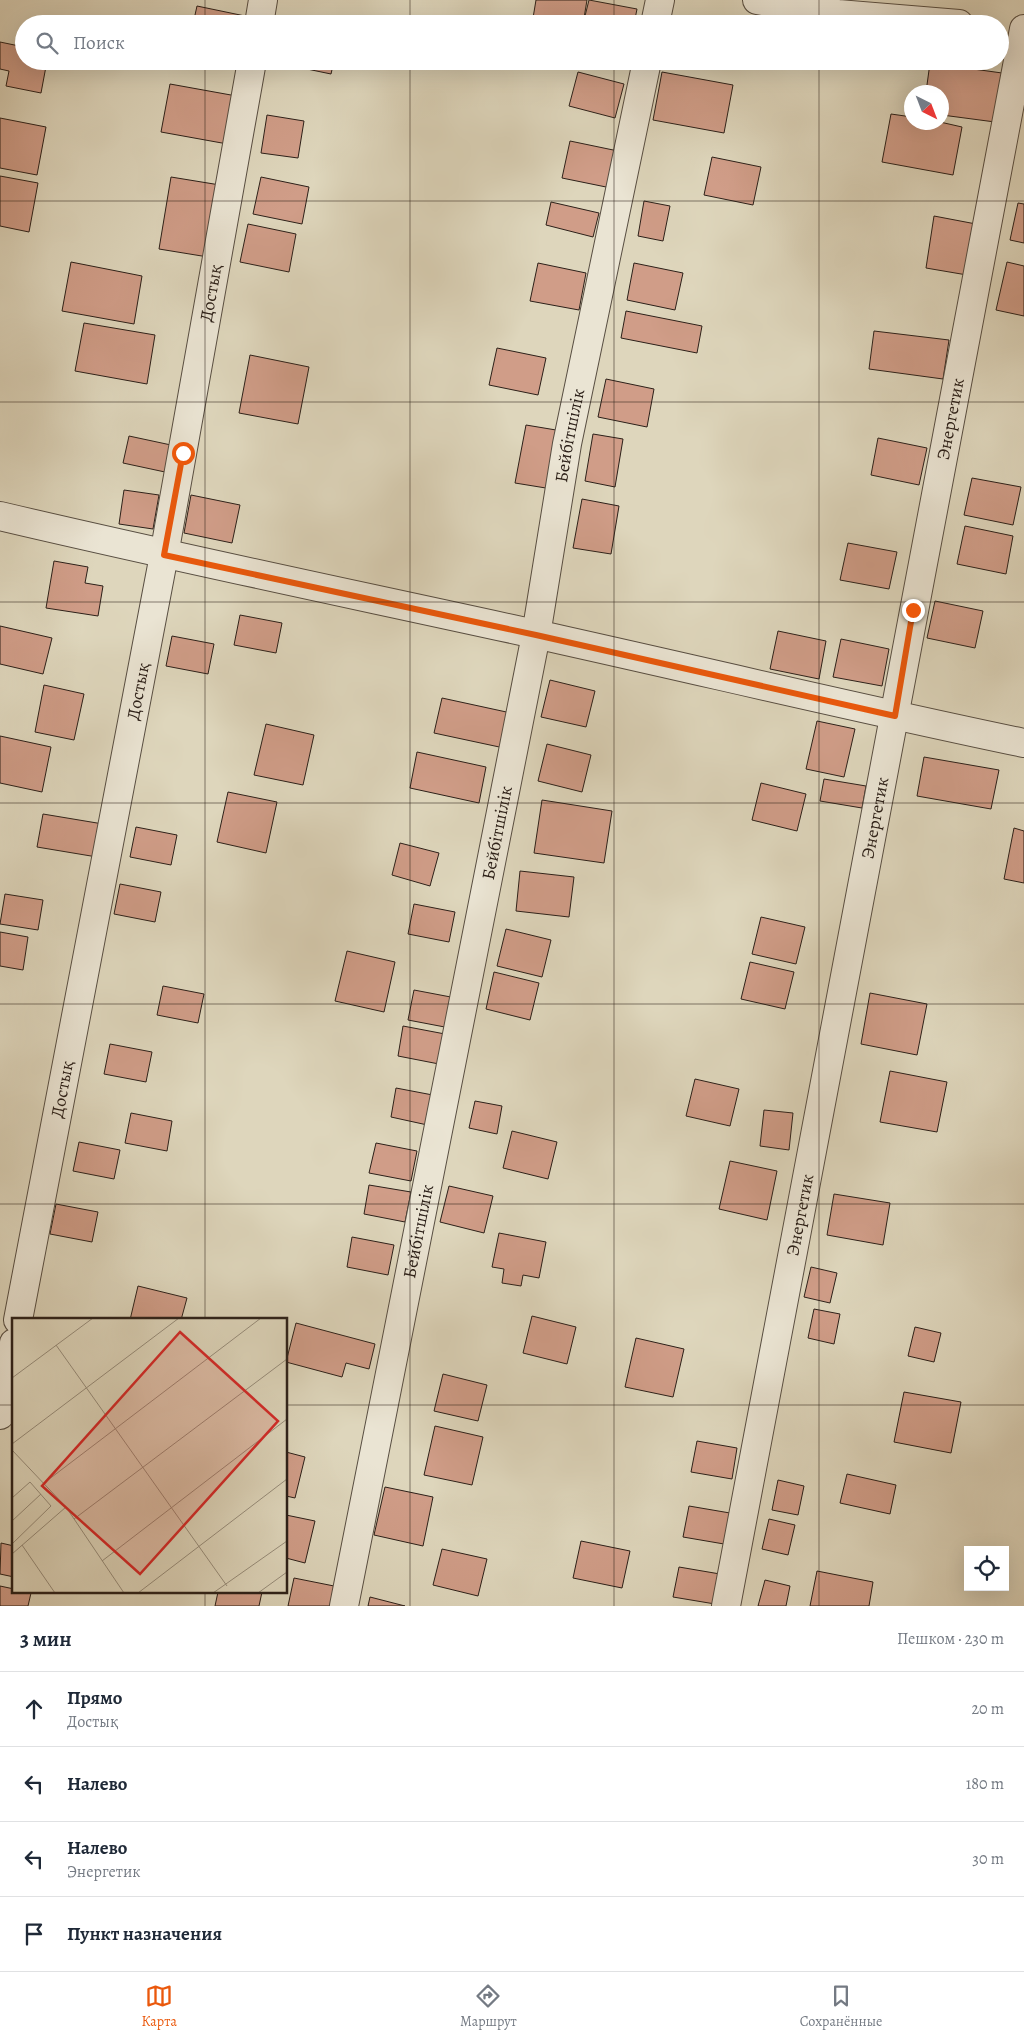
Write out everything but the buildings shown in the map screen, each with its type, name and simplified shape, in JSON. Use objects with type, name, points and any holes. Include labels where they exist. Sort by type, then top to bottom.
[{"type":"street","points":[[260,15],[263,0]]},
{"type":"street","points":[[657,15],[660,0]]},
{"type":"street","points":[[768,1],[850,15]]},
{"type":"street","points":[[1009,28],[1024,29]]},
{"type":"street","name":"Энергетик","points":[[726,1606],[1024,29]]},
{"type":"street","name":"Достық","points":[[18,1318],[164,555],[250,70]]},
{"type":"street","name":"Бейбітшілік","points":[[344,1606],[536,635],[567,444],[645,70]]},
{"type":"street","points":[[0,516],[164,555],[1024,743]]},
{"type":"street","points":[[0,1415],[12,1353]]},
{"type":"route","points":[[183,453],[164,555],[536,635],[895,716],[913,610]]}]
